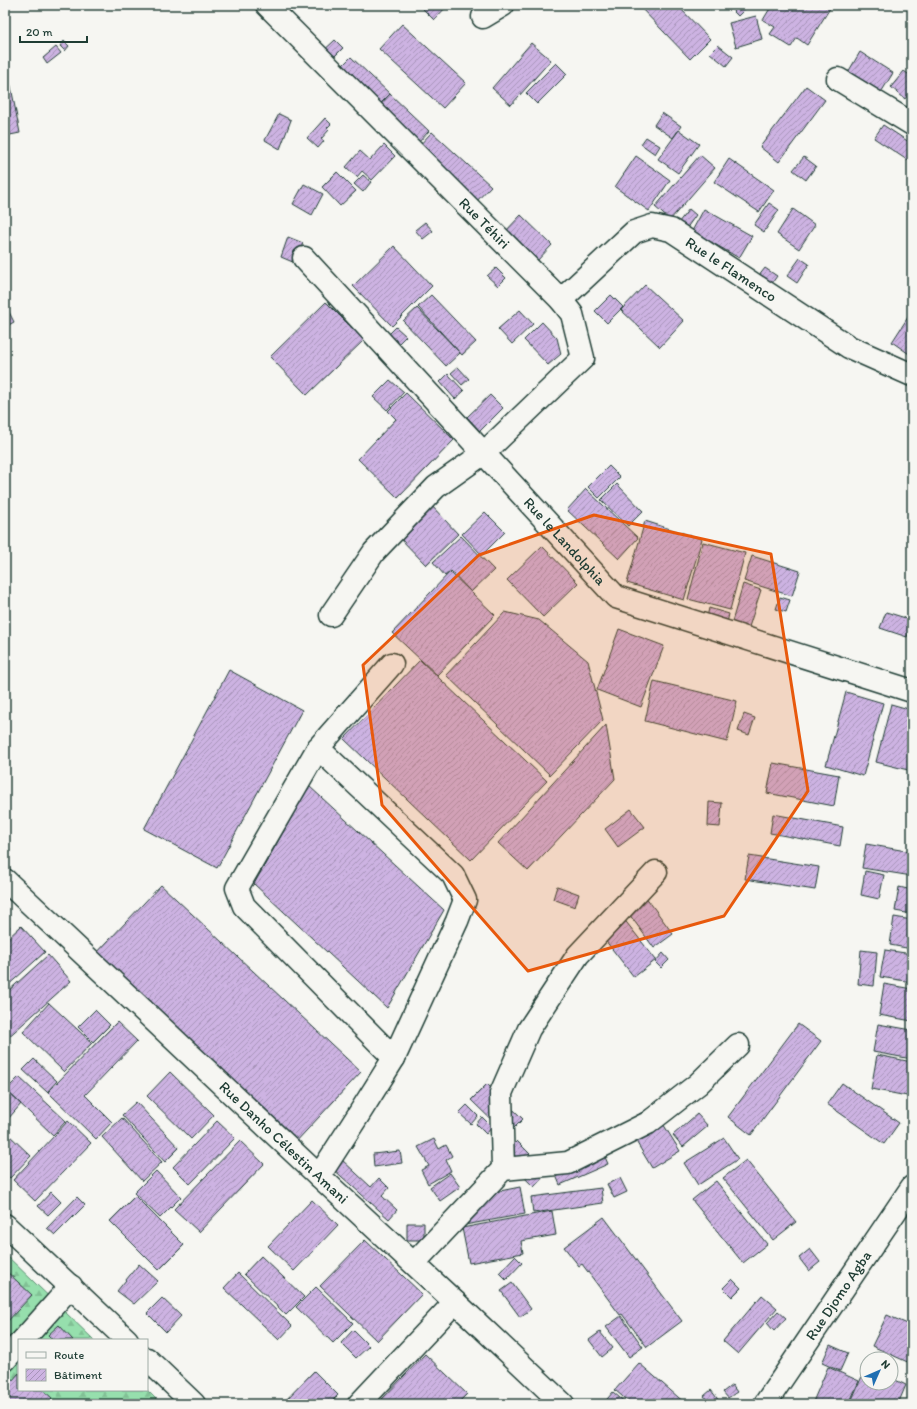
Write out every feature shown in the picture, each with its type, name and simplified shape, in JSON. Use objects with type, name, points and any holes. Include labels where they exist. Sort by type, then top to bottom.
[{"type":"street","name":"Rue Téhiri","points":[[266,5],[561,300],[572,314],[583,358],[484,453]]},
{"type":"street","points":[[483,17],[503,5]]},
{"type":"street","points":[[838,79],[912,124]]},
{"type":"street","name":"Rue le Flamenco","points":[[561,300],[634,232],[652,226],[671,230],[849,347],[912,374]]},
{"type":"street","name":"Rue le Landolphia","points":[[304,258],[616,597],[912,691]]},
{"type":"street","points":[[331,615],[374,552],[436,487],[484,453]]},
{"type":"street","points":[[392,664],[318,748],[237,888],[244,906],[394,1058]]},
{"type":"street","points":[[318,748],[453,876],[465,900],[457,921],[394,1058],[360,1114],[319,1176]]},
{"type":"street","points":[[503,1169],[501,1093],[529,1029],[578,955],[656,872]]},
{"type":"street","name":"Rue Danho Célestin Amani","points":[[5,880],[563,1404]]},
{"type":"street","points":[[414,1263],[503,1169],[568,1163],[648,1124],[698,1084],[738,1045]]},
{"type":"street","name":"Rue Djomo Agba","points":[[764,1404],[912,1187]]},
{"type":"street","points":[[5,1225],[126,1339]]},
{"type":"street","points":[[24,1339],[71,1286]]},
{"type":"street","points":[[359,1404],[456,1302]]},
{"type":"street","points":[[5,1360],[18,1345]]},
{"type":"street","points":[[148,1360],[194,1404]]},
{"type":"highlighted area","points":[[594,515],[771,554],[808,791],[724,916],[528,971],[382,805],[363,665],[479,555]]},
{"type":"green space","points":[[5,1254],[93,1339],[18,1339],[18,1391],[148,1391],[161,1404],[5,1404]]},
{"type":"building","points":[[419,5],[448,5],[434,20]]},
{"type":"building","points":[[638,5],[677,5],[710,39],[690,59]]},
{"type":"building","points":[[727,5],[749,5],[738,16]]},
{"type":"building","points":[[772,5],[832,5],[807,45],[797,38],[791,47],[770,34],[775,27],[763,20]]},
{"type":"building","points":[[756,16],[762,39],[736,47],[729,23]]},
{"type":"building","points":[[402,24],[466,83],[443,108],[379,49]]},
{"type":"building","points":[[335,40],[343,48],[328,63],[320,54]]},
{"type":"building","points":[[64,41],[69,46],[65,51],[60,46]]},
{"type":"building","points":[[531,43],[551,60],[511,105],[492,88]]},
{"type":"building","points":[[718,45],[733,57],[726,66],[710,53]]},
{"type":"building","points":[[56,47],[61,53],[47,64],[43,58]]},
{"type":"building","points":[[860,52],[893,73],[880,94],[847,74]]},
{"type":"building","points":[[5,56],[20,133],[5,136]]},
{"type":"building","points":[[351,57],[390,94],[377,107],[338,70]]},
{"type":"building","points":[[556,63],[567,74],[537,104],[526,93]]},
{"type":"building","points":[[904,71],[912,77],[912,90],[905,99],[891,87]]},
{"type":"building","points":[[806,86],[825,100],[779,162],[760,147]]},
{"type":"building","points":[[390,94],[429,131],[418,143],[379,106]]},
{"type":"building","points":[[662,113],[681,126],[673,138],[654,125]]},
{"type":"building","points":[[279,114],[291,120],[280,149],[265,140]]},
{"type":"building","points":[[325,118],[331,124],[327,128],[329,130],[321,139],[324,141],[318,148],[307,138]]},
{"type":"building","points":[[883,125],[912,144],[912,153],[907,160],[874,138]]},
{"type":"building","points":[[679,130],[699,144],[678,173],[658,159]]},
{"type":"building","points":[[432,132],[491,186],[474,204],[415,150]]},
{"type":"building","points":[[646,137],[660,146],[655,154],[641,144]]},
{"type":"building","points":[[384,145],[395,156],[372,180],[362,171],[357,177],[346,167],[360,151],[370,160]]},
{"type":"building","points":[[700,155],[715,168],[670,220],[655,207]]},
{"type":"building","points":[[636,156],[670,180],[649,211],[615,187]]},
{"type":"building","points":[[804,157],[816,166],[806,180],[793,170]]},
{"type":"building","points":[[729,159],[774,190],[759,212],[714,182]]},
{"type":"building","points":[[337,172],[356,191],[340,206],[322,187]]},
{"type":"building","points":[[363,175],[371,182],[363,192],[354,184]]},
{"type":"building","points":[[304,184],[323,194],[312,215],[293,204]]},
{"type":"building","points":[[769,203],[779,210],[764,232],[754,225]]},
{"type":"building","points":[[689,209],[696,215],[683,233],[675,227]]},
{"type":"building","points":[[704,209],[752,236],[739,258],[692,231]]},
{"type":"building","points":[[793,209],[815,225],[799,249],[777,234]]},
{"type":"building","points":[[521,215],[552,245],[535,263],[504,233]]},
{"type":"building","points":[[425,222],[433,231],[423,239],[415,230]]},
{"type":"building","points":[[288,237],[303,243],[295,263],[281,257]]},
{"type":"building","points":[[394,246],[432,286],[392,326],[353,286]]},
{"type":"building","points":[[800,258],[809,264],[797,283],[787,276]]},
{"type":"building","points":[[496,268],[506,278],[498,286],[487,276]]},
{"type":"building","points":[[765,268],[777,276],[770,286],[758,277]]},
{"type":"building","points":[[645,285],[684,321],[660,347],[621,310]]},
{"type":"building","points":[[431,295],[476,342],[462,355],[418,307]]},
{"type":"building","points":[[611,295],[623,307],[607,323],[595,311]]},
{"type":"building","points":[[326,302],[364,340],[307,395],[270,357]]},
{"type":"building","points":[[5,304],[14,322],[5,327]]},
{"type":"building","points":[[417,308],[460,353],[446,366],[403,321]]},
{"type":"building","points":[[520,310],[533,324],[512,344],[498,329]]},
{"type":"building","points":[[912,311],[912,356],[892,342]]},
{"type":"building","points":[[542,322],[557,338],[561,354],[548,365],[524,340]]},
{"type":"building","points":[[396,327],[406,336],[393,349],[383,340]]},
{"type":"building","points":[[458,367],[469,379],[462,385],[451,373]]},
{"type":"building","points":[[448,374],[464,391],[455,399],[440,382]]},
{"type":"building","points":[[390,380],[404,392],[387,410],[373,397]]},
{"type":"building","points":[[406,393],[454,440],[398,498],[358,459],[396,419],[388,411]]},
{"type":"building","points":[[490,395],[503,408],[480,431],[467,417]]},
{"type":"building","points":[[609,466],[620,477],[599,498],[588,487]]},
{"type":"building","points":[[617,484],[643,511],[628,526],[601,500]]},
{"type":"building","points":[[586,489],[638,538],[619,559],[567,510]]},
{"type":"building","points":[[431,505],[458,534],[426,565],[398,536]]},
{"type":"building","points":[[485,512],[505,532],[482,555],[462,534]]},
{"type":"building","points":[[645,521],[702,539],[684,600],[627,583]]},
{"type":"building","points":[[461,536],[494,570],[471,592],[451,571],[445,576],[433,562]]},
{"type":"building","points":[[703,542],[745,553],[730,610],[688,599]]},
{"type":"building","points":[[542,546],[578,583],[543,617],[507,580]]},
{"type":"building","points":[[752,556],[800,571],[792,596],[744,581]]},
{"type":"building","points":[[450,572],[495,615],[437,675],[392,633]]},
{"type":"building","points":[[743,584],[761,590],[748,630],[731,625]]},
{"type":"building","points":[[780,597],[790,600],[786,612],[776,609]]},
{"type":"building","points":[[709,608],[729,614],[727,623],[707,617]]},
{"type":"building","points":[[505,612],[539,620],[588,661],[603,720],[550,775],[446,675]]},
{"type":"building","points":[[886,612],[912,620],[907,637],[880,628]]},
{"type":"building","points":[[619,629],[664,646],[641,707],[597,690]]},
{"type":"building","points":[[420,660],[547,781],[471,860],[344,739]]},
{"type":"building","points":[[229,670],[302,710],[217,868],[144,829]]},
{"type":"building","points":[[654,681],[737,701],[727,742],[645,721]]},
{"type":"building","points":[[846,692],[883,703],[863,776],[826,765]]},
{"type":"building","points":[[891,704],[912,710],[912,771],[876,762]]},
{"type":"building","points":[[744,714],[755,718],[749,735],[738,731]]},
{"type":"building","points":[[606,725],[615,779],[528,871],[498,843]]},
{"type":"building","points":[[773,763],[839,775],[834,806],[767,793]]},
{"type":"building","points":[[309,786],[444,910],[387,1008],[254,884]]},
{"type":"building","points":[[709,802],[722,803],[720,827],[708,826]]},
{"type":"building","points":[[631,809],[645,827],[618,847],[605,829]]},
{"type":"building","points":[[773,814],[843,827],[840,846],[770,833]]},
{"type":"building","points":[[866,844],[912,852],[912,876],[862,868]]},
{"type":"building","points":[[749,856],[819,867],[815,890],[745,879]]},
{"type":"building","points":[[865,871],[884,875],[879,899],[861,895]]},
{"type":"building","points":[[161,885],[361,1072],[293,1145],[92,958]]},
{"type":"building","points":[[557,886],[579,894],[575,907],[553,899]]},
{"type":"building","points":[[899,887],[912,890],[912,914],[895,911]]},
{"type":"building","points":[[640,889],[673,934],[654,948],[621,903]]},
{"type":"building","points":[[616,909],[656,960],[634,977],[594,926]]},
{"type":"building","points":[[894,917],[912,920],[912,949],[890,945]]},
{"type":"building","points":[[5,923],[10,927],[5,932]]},
{"type":"building","points":[[21,926],[45,952],[5,988],[5,941]]},
{"type":"building","points":[[861,950],[877,952],[874,986],[858,984]]},
{"type":"building","points":[[885,950],[912,954],[912,982],[880,977]]},
{"type":"building","points":[[663,953],[669,960],[661,968],[655,962]]},
{"type":"building","points":[[48,955],[71,981],[5,1040],[5,994]]},
{"type":"building","points":[[884,984],[912,989],[912,1021],[879,1015]]},
{"type":"building","points":[[49,1003],[92,1043],[64,1072],[23,1032]]},
{"type":"building","points":[[95,1010],[110,1025],[93,1042],[78,1027]]},
{"type":"building","points":[[117,1022],[137,1041],[85,1095],[112,1122],[96,1139],[48,1092]]},
{"type":"building","points":[[798,1024],[821,1041],[751,1135],[728,1117]]},
{"type":"building","points":[[878,1024],[912,1030],[912,1059],[873,1052]]},
{"type":"building","points":[[877,1055],[912,1062],[912,1097],[871,1089]]},
{"type":"building","points":[[34,1059],[57,1081],[47,1092],[23,1070]]},
{"type":"building","points":[[170,1072],[214,1115],[191,1139],[147,1096]]},
{"type":"building","points":[[19,1077],[66,1121],[53,1135],[6,1090]]},
{"type":"building","points":[[842,1083],[899,1123],[884,1144],[827,1104]]},
{"type":"building","points":[[487,1084],[523,1119],[507,1135],[471,1100]]},
{"type":"building","points":[[5,1089],[21,1104],[8,1119],[5,1117]]},
{"type":"building","points":[[912,1098],[912,1113],[909,1112]]},
{"type":"building","points":[[136,1102],[179,1148],[165,1162],[122,1115]]},
{"type":"building","points":[[467,1105],[478,1116],[471,1124],[459,1113]]},
{"type":"building","points":[[652,1106],[680,1151],[652,1168],[625,1123]]},
{"type":"building","points":[[697,1114],[708,1126],[683,1147],[673,1135]]},
{"type":"building","points":[[482,1117],[492,1127],[486,1134],[476,1124]]},
{"type":"building","points":[[122,1118],[162,1162],[142,1181],[102,1137]]},
{"type":"building","points":[[68,1121],[91,1143],[35,1201],[13,1180]]},
{"type":"building","points":[[217,1121],[235,1138],[190,1184],[173,1167]]},
{"type":"building","points":[[7,1133],[31,1156],[10,1178],[5,1174],[5,1135]]},
{"type":"building","points":[[724,1138],[738,1159],[698,1185],[684,1163]]},
{"type":"building","points":[[434,1139],[439,1149],[446,1145],[452,1156],[446,1160],[451,1171],[428,1184],[421,1170],[429,1166],[418,1147]]},
{"type":"building","points":[[240,1141],[264,1164],[199,1232],[174,1209]]},
{"type":"building","points":[[517,1141],[548,1172],[534,1187],[502,1156]]},
{"type":"building","points":[[600,1145],[608,1164],[560,1185],[552,1166]]},
{"type":"building","points":[[400,1151],[402,1163],[374,1167],[373,1154]]},
{"type":"building","points":[[341,1159],[371,1187],[379,1178],[389,1188],[382,1196],[397,1210],[389,1219],[332,1168]]},
{"type":"building","points":[[746,1160],[796,1222],[773,1240],[723,1178]]},
{"type":"building","points":[[156,1171],[181,1197],[160,1218],[134,1193]]},
{"type":"building","points":[[450,1173],[460,1187],[440,1201],[430,1187]]},
{"type":"building","points":[[620,1178],[627,1192],[614,1198],[607,1184]]},
{"type":"building","points":[[716,1181],[767,1244],[743,1263],[692,1200]]},
{"type":"building","points":[[520,1187],[525,1214],[465,1225],[460,1199]]},
{"type":"building","points":[[601,1188],[603,1203],[533,1213],[531,1197]]},
{"type":"building","points":[[51,1192],[61,1202],[48,1215],[38,1206]]},
{"type":"building","points":[[135,1196],[184,1245],[159,1270],[110,1221]]},
{"type":"building","points":[[77,1197],[85,1205],[55,1235],[47,1228]]},
{"type":"building","points":[[312,1200],[338,1225],[294,1271],[268,1246]]},
{"type":"building","points":[[552,1211],[556,1235],[521,1241],[523,1253],[469,1263],[462,1228]]},
{"type":"building","points":[[604,1217],[682,1321],[647,1347],[622,1314],[620,1315],[582,1264],[579,1266],[564,1247]]},
{"type":"building","points":[[407,1223],[424,1223],[424,1240],[407,1240]]},
{"type":"building","points":[[365,1240],[422,1294],[377,1341],[320,1286]]},
{"type":"building","points":[[810,1249],[820,1262],[809,1271],[799,1258]]},
{"type":"building","points":[[261,1256],[304,1297],[286,1315],[244,1274]]},
{"type":"building","points":[[515,1256],[522,1263],[506,1280],[499,1273]]},
{"type":"building","points":[[139,1264],[158,1281],[134,1304],[117,1291]]},
{"type":"building","points":[[5,1270],[32,1295],[5,1324]]},
{"type":"building","points":[[238,1273],[292,1326],[279,1340],[224,1288]]},
{"type":"building","points":[[732,1279],[741,1288],[732,1297],[723,1288]]},
{"type":"building","points":[[512,1283],[531,1309],[520,1317],[501,1291]]},
{"type":"building","points":[[316,1287],[353,1323],[333,1343],[296,1307]]},
{"type":"building","points":[[762,1295],[777,1308],[738,1354],[723,1341]]},
{"type":"building","points":[[162,1298],[181,1316],[166,1332],[147,1313]]},
{"type":"building","points":[[778,1311],[786,1318],[774,1331],[767,1323]]},
{"type":"building","points":[[887,1315],[912,1326],[912,1364],[899,1358],[899,1351],[883,1351],[872,1346]]},
{"type":"building","points":[[621,1316],[643,1347],[629,1357],[606,1327]]},
{"type":"building","points":[[59,1325],[72,1339],[52,1339],[48,1335]]},
{"type":"building","points":[[353,1330],[369,1346],[356,1358],[341,1343]]},
{"type":"building","points":[[600,1332],[613,1348],[602,1357],[589,1340]]},
{"type":"building","points":[[830,1345],[848,1353],[840,1371],[822,1363]]},
{"type":"building","points":[[425,1354],[467,1394],[457,1404],[386,1404],[382,1399]]},
{"type":"building","points":[[639,1363],[686,1404],[631,1404],[615,1390]]},
{"type":"building","points":[[828,1367],[859,1381],[849,1404],[812,1404]]},
{"type":"building","points":[[314,1371],[338,1395],[329,1404],[282,1404]]},
{"type":"building","points":[[18,1374],[18,1391],[44,1391],[52,1398],[47,1404],[12,1404],[5,1398],[5,1389]]},
{"type":"building","points":[[899,1382],[906,1385],[898,1404],[850,1404],[859,1383],[859,1391],[899,1391]]},
{"type":"building","points":[[732,1385],[737,1392],[728,1398],[723,1392]]},
{"type":"building","points":[[711,1390],[719,1401],[715,1404],[710,1404],[704,1396]]},
{"type":"building","points":[[613,1392],[627,1404],[603,1404]]}]
